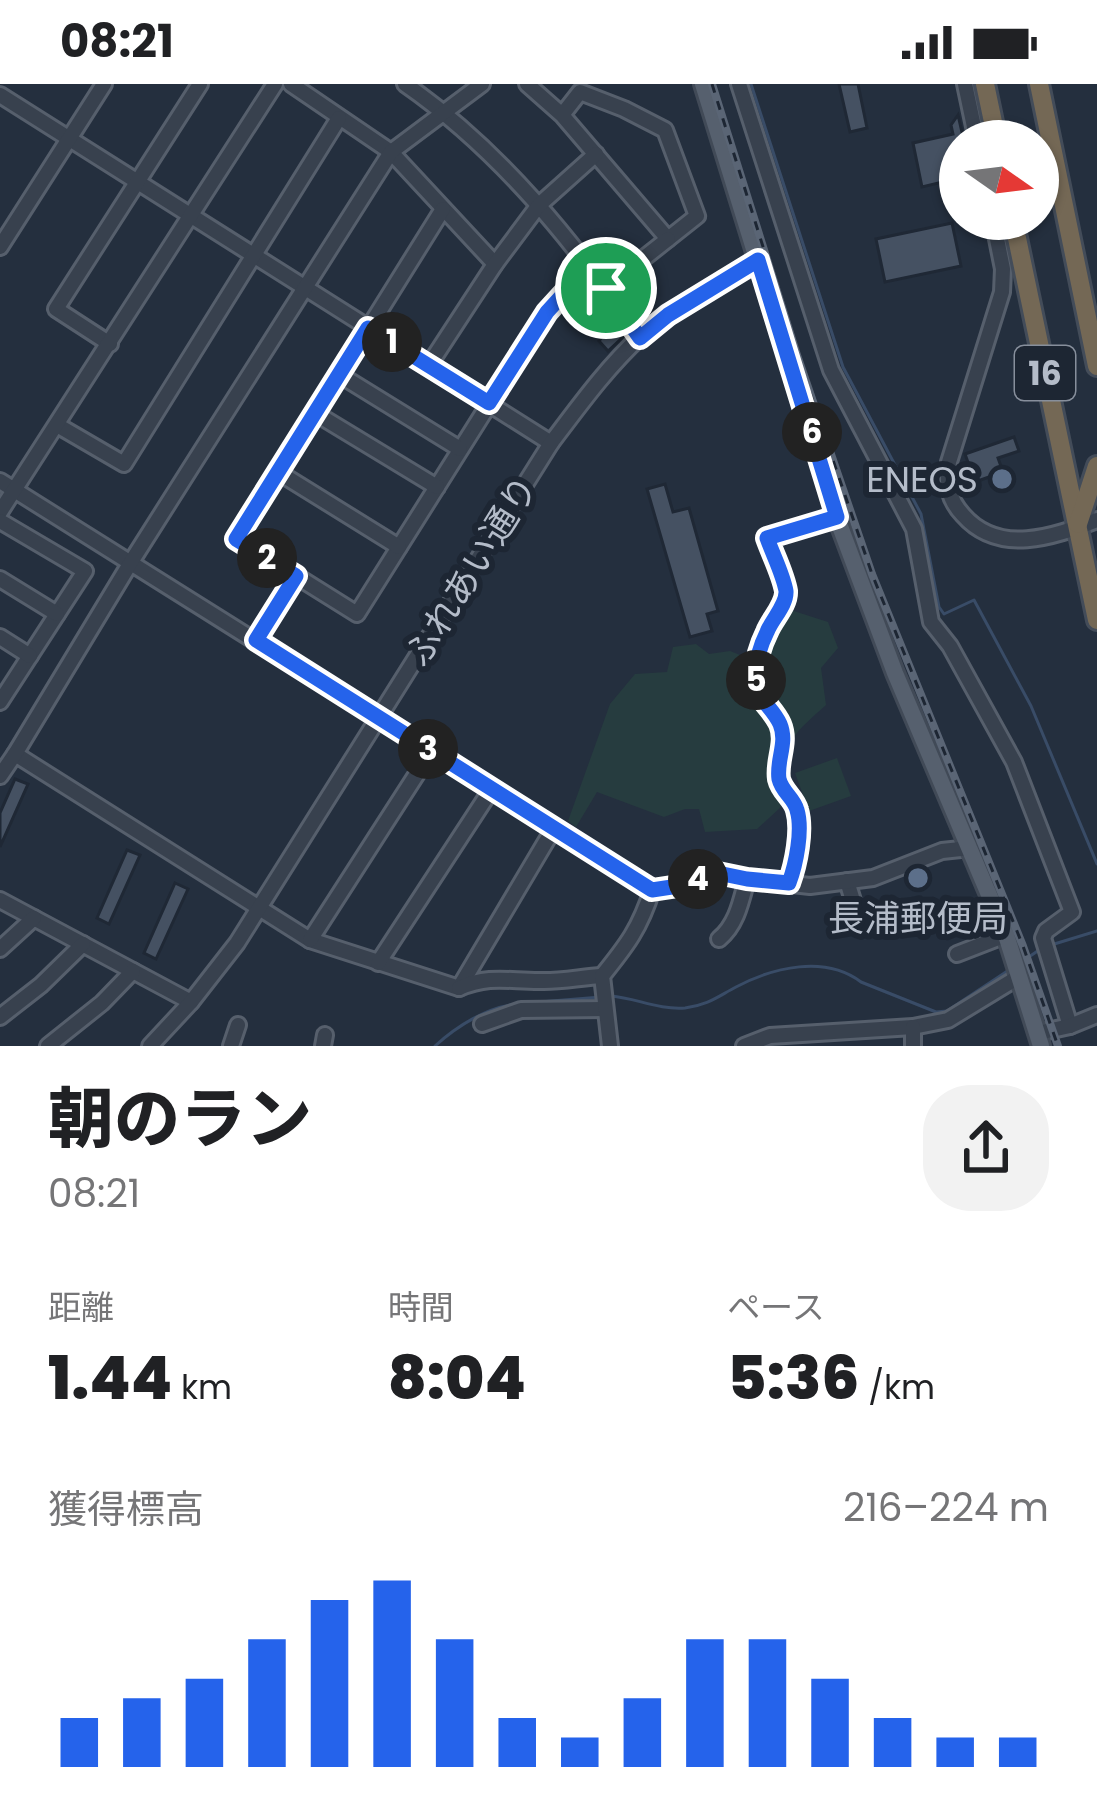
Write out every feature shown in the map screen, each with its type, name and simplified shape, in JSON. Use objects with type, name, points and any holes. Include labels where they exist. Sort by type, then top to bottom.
[{"type":"highway","points":[[985,84],[993,120]]},
{"type":"highway","name":"16","points":[[1039,84],[1097,366]]},
{"type":"highway","name":"16","points":[[1017,240],[1097,620]]},
{"type":"highway","points":[[1077,528],[1097,466]]},
{"type":"main road","points":[[703,84],[837,517],[895,673],[1006,935],[1040,1040]]},
{"type":"street","points":[[0,247],[104,84]]},
{"type":"street","points":[[110,344],[56,309],[200,84]]},
{"type":"street","points":[[1,698],[85,571],[0,517],[275,84]]},
{"type":"street","points":[[291,84],[391,152],[495,264]]},
{"type":"street","points":[[405,84],[444,111],[539,205],[640,338]]},
{"type":"street","points":[[0,776],[391,152],[482,84]]},
{"type":"street","points":[[527,84],[562,116],[668,239]]},
{"type":"street","points":[[739,84],[831,370],[914,529],[932,622],[1014,762],[1072,912],[1043,938],[1070,1026]]},
{"type":"street","points":[[965,84],[973,120]]},
{"type":"street","points":[[562,116],[580,92],[664,130],[697,216],[606,288]]},
{"type":"street","points":[[3,94],[551,443]]},
{"type":"street","points":[[57,425],[124,464],[339,118]]},
{"type":"street","points":[[429,365],[539,205],[596,154]]},
{"type":"street","points":[[443,209],[236,539],[357,614],[547,312],[589,266]]},
{"type":"street","points":[[997,240],[1002,292],[949,462],[949,494],[979,530],[1006,540],[1037,539],[1097,520]]},
{"type":"street","name":"ふれあい通り","points":[[150,1046],[237,944],[551,443],[640,338],[668,315],[758,260]]},
{"type":"street","points":[[340,375],[460,449]]},
{"type":"street","points":[[316,413],[436,487]]},
{"type":"street","points":[[278,472],[399,548]]},
{"type":"street","points":[[0,481],[652,890],[685,885],[713,872],[810,886],[873,878],[942,851],[970,848]]},
{"type":"street","points":[[789,883],[799,815],[781,786],[784,741],[779,722],[760,700],[755,676],[768,629],[786,598],[767,538],[837,517]]},
{"type":"street","points":[[256,640],[296,576]]},
{"type":"street","points":[[0,579],[57,614]]},
{"type":"street","points":[[0,637],[30,656]]},
{"type":"street","points":[[310,940],[431,752]]},
{"type":"street","points":[[16,754],[310,940],[459,988],[479,979],[542,982],[602,976]]},
{"type":"street","points":[[378,964],[491,790]]},
{"type":"street","points":[[459,988],[554,828]]},
{"type":"street","points":[[719,939],[737,915],[747,879]]},
{"type":"street","points":[[847,881],[861,927]]},
{"type":"street","points":[[610,1046],[602,976],[643,920],[652,890]]},
{"type":"street","points":[[0,900],[191,1002]]},
{"type":"street","points":[[0,950],[34,918]]},
{"type":"street","points":[[957,954],[1006,935]]},
{"type":"street","points":[[0,1018],[83,944]]},
{"type":"street","points":[[48,1046],[133,971]]},
{"type":"street","points":[[744,1046],[770,1036],[914,1027],[948,1020],[1020,976]]},
{"type":"street","points":[[482,1024],[521,1010],[605,1009]]},
{"type":"street","points":[[1040,1040],[1097,1015]]},
{"type":"street","points":[[231,1046],[238,1025]]},
{"type":"street","points":[[913,1046],[914,1027]]},
{"type":"green space","points":[[772,604],[828,622],[838,648],[821,668],[826,705],[796,734],[788,753],[795,794],[757,829],[705,832],[699,809],[664,817],[597,792],[576,827],[568,821],[610,704],[635,674],[667,672],[673,647],[696,644],[709,654],[730,651],[750,659]]},
{"type":"green space","points":[[837,758],[851,796],[809,811],[795,773]]},
{"type":"building","points":[[839,84],[858,84],[867,128],[850,132]]},
{"type":"building","points":[[939,137],[939,183],[922,187],[913,143]]},
{"type":"building","points":[[939,226],[939,240],[956,240],[961,266],[885,282],[876,239]]},
{"type":"building","points":[[592,292],[623,337],[608,351],[578,305]]},
{"type":"building","points":[[1014,437],[1019,451],[998,458],[1003,472],[975,482],[965,454]]},
{"type":"building","points":[[665,484],[673,512],[689,508],[718,611],[707,614],[712,631],[690,637],[647,489]]},
{"type":"building","points":[[15,779],[28,784],[0,847],[0,813]]},
{"type":"building","points":[[127,850],[140,855],[109,924],[97,918]]},
{"type":"building","points":[[175,883],[188,889],[156,959],[144,953]]},
{"type":"waterway","points":[[751,84],[843,367],[921,514],[939,607],[944,614],[974,600],[1031,706],[1097,864]]},
{"type":"waterway","points":[[1051,945],[1097,931]]},
{"type":"waterway","points":[[1020,963],[1042,948]]},
{"type":"waterway","points":[[611,996],[685,1008],[766,974],[816,966],[847,974],[936,1012],[947,1011],[1012,968]]},
{"type":"waterway","points":[[527,1003],[601,997]]},
{"type":"waterway","points":[[435,1046],[473,1019],[517,1004]]},
{"type":"railway","points":[[712,84],[872,574],[1023,946],[1058,1046]]},
{"type":"place","name":"ENEOS","points":[[1002,479]]},
{"type":"place","name":"長浦郵便局","points":[[918,878]]},
{"type":"route","points":[[758,260],[783,336],[837,517],[767,538],[786,598],[768,629],[755,676],[760,700],[779,722],[784,741],[779,761],[781,786],[799,815],[789,883],[713,872],[685,885],[652,890],[256,640],[296,576],[236,539],[368,328],[489,403],[547,312],[589,266],[606,288],[640,338],[668,315],[758,260]]}]
